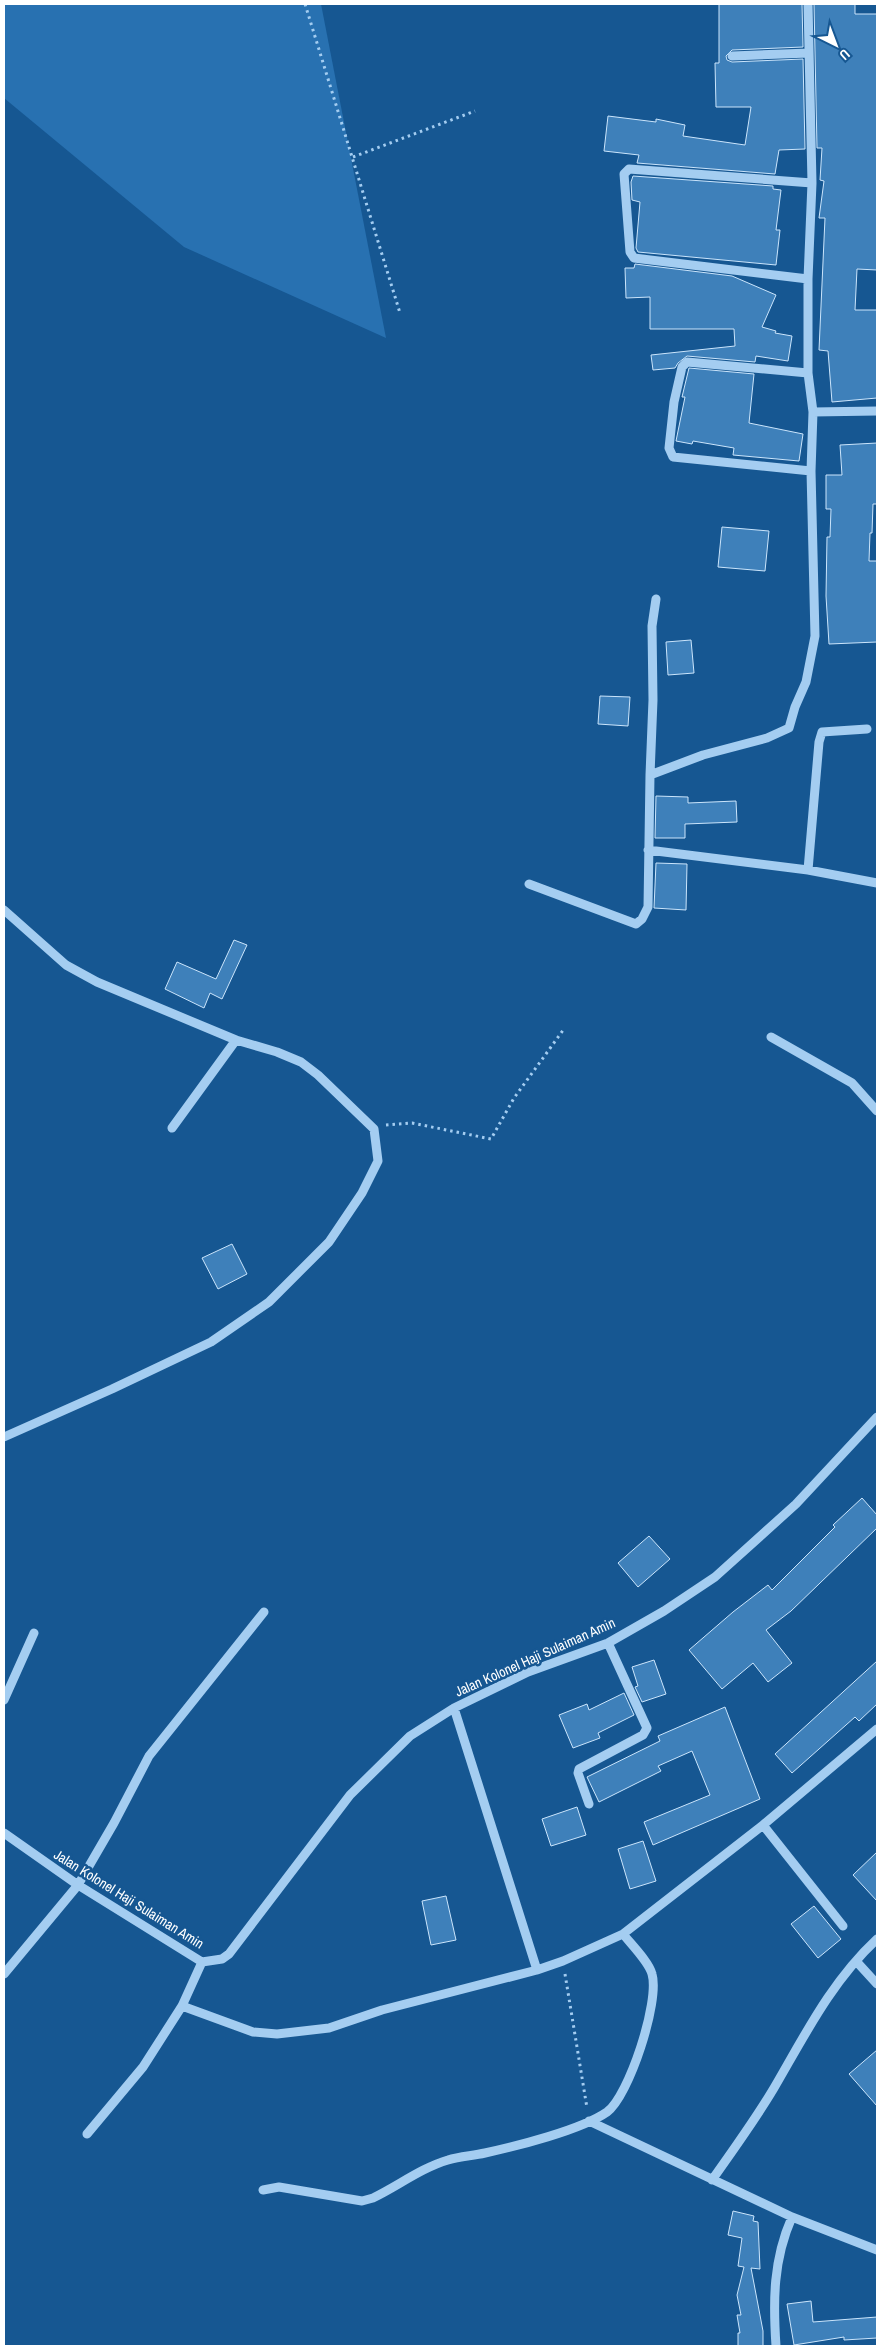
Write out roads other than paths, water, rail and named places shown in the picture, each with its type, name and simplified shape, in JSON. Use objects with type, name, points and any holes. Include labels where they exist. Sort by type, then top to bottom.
[{"type":"street","points":[[650,775],[703,755],[767,738],[789,728],[795,707],[806,682],[815,636],[812,471],[813,412],[808,373],[808,279],[812,183],[808,4]]},
{"type":"street","points":[[732,56],[810,53]]},
{"type":"street","points":[[808,279],[634,258],[630,252],[624,174],[629,169],[812,183]]},
{"type":"street","points":[[808,373],[687,362],[682,367],[676,393],[669,448],[673,457],[812,471]]},
{"type":"street","points":[[813,412],[877,411]]},
{"type":"street","points":[[529,884],[636,924],[642,919],[648,907],[653,700],[652,626],[656,599]]},
{"type":"street","points":[[808,870],[819,742],[822,732],[867,729]]},
{"type":"street","points":[[648,850],[808,870],[877,883]]},
{"type":"street","points":[[4,910],[66,965],[98,982],[236,1040],[277,1052],[301,1062],[318,1075],[374,1129],[378,1161],[362,1193],[329,1242],[268,1302],[211,1342],[112,1390],[4,1437]]},
{"type":"street","points":[[771,1037],[852,1083],[877,1111]]},
{"type":"street","points":[[172,1128],[236,1040]]},
{"type":"street","name":"Jalan Kolonel Haji Sulaiman Amin","points":[[4,1833],[78,1885],[202,1962],[222,1959],[229,1954],[350,1795],[410,1736],[454,1708],[528,1672],[608,1642],[664,1611],[715,1577],[796,1504],[877,1417]]},
{"type":"street","points":[[4,1974],[78,1885],[114,1823],[149,1756],[264,1612]]},
{"type":"street","points":[[4,1700],[34,1633]]},
{"type":"street","points":[[589,1804],[578,1773],[579,1769],[643,1735],[647,1728],[608,1642]]},
{"type":"street","points":[[454,1708],[537,1970]]},
{"type":"street","points":[[182,2006],[253,2032],[277,2034],[329,2028],[382,2010],[537,1970],[562,1961],[623,1934],[763,1826],[877,1730]]},
{"type":"street","points":[[763,1826],[843,1926]]},
{"type":"street","points":[[262,2190],[279,2187],[362,2201],[373,2198],[445,2160],[482,2154],[540,2139],[590,2121],[607,2112],[617,2102],[644,2041],[652,2006],[652,1974],[623,1934]]},
{"type":"street","points":[[712,2180],[774,2089],[815,2014],[856,1961],[877,1939]]},
{"type":"street","points":[[856,1961],[877,1984]]},
{"type":"street","points":[[87,2134],[143,2067],[182,2006],[202,1962]]},
{"type":"street","points":[[590,2121],[792,2218],[877,2250]]},
{"type":"street","points":[[776,2346],[774,2285],[777,2265],[792,2218]]}]
